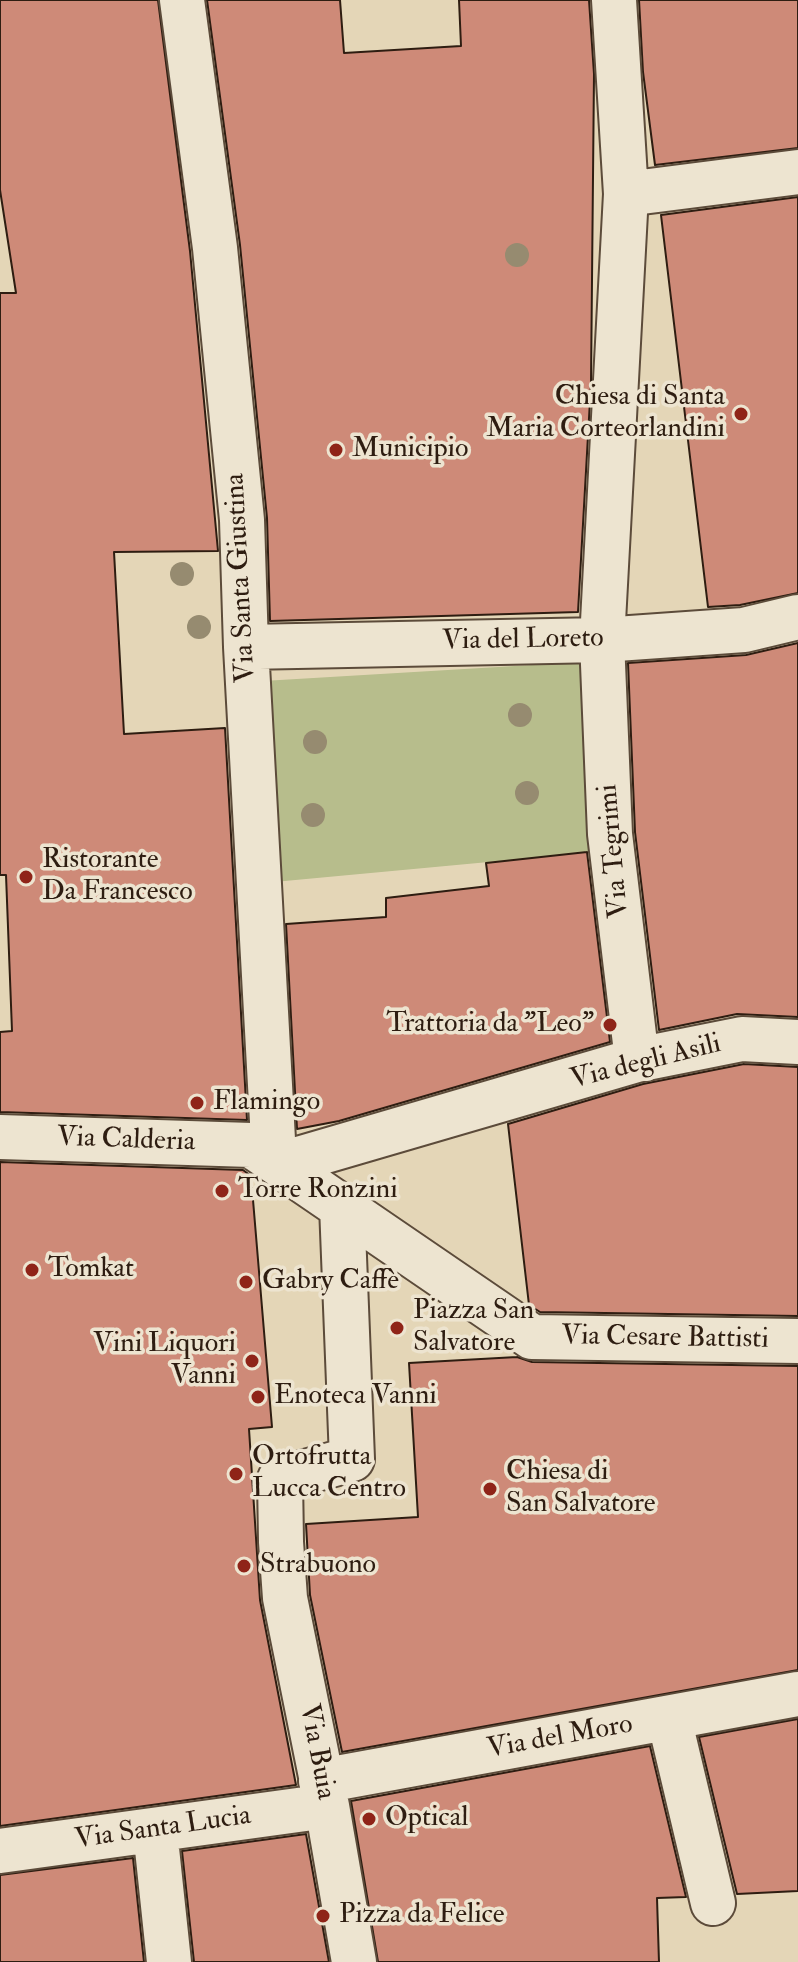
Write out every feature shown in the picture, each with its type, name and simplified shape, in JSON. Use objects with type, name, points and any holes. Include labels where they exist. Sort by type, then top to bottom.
[{"type":"street","name":"Via Santa Giustina","points":[[182,0],[220,293],[242,520],[269,1155]]},
{"type":"street","name":"Via Tegrimi","points":[[614,0],[626,194],[602,640],[610,834],[637,1060]]},
{"type":"street","points":[[626,194],[798,172]]},
{"type":"street","name":"Via del Loreto","points":[[246,647],[602,640],[744,630],[798,617]]},
{"type":"street","name":"Via degli Asili","points":[[269,1155],[496,1103],[637,1060],[742,1039],[798,1042]]},
{"type":"street","name":"Via Calderia","points":[[0,1137],[269,1155]]},
{"type":"street","points":[[269,1155],[342,1206]]},
{"type":"street","name":"Via Cesare Battisti","points":[[342,1206],[532,1337],[798,1341]]},
{"type":"street","name":"Via Buia","points":[[342,1206],[352,1459],[280,1479],[285,1598],[354,1962]]},
{"type":"street","name":"Via del Moro","points":[[324,1793],[669,1718],[798,1694]]},
{"type":"street","points":[[669,1718],[713,1903]]},
{"type":"street","name":"Via Santa Lucia","points":[[0,1851],[155,1830],[324,1793]]},
{"type":"street","points":[[155,1830],[169,1962]]},
{"type":"green space","points":[[582,662],[596,852],[274,882],[263,681]]},
{"type":"building","points":[[0,0],[158,0],[190,251],[218,551],[114,552],[124,734],[225,728],[247,1120],[0,1112],[0,1032],[12,1031],[6,875],[0,875],[0,293],[16,293],[0,190]]},
{"type":"building","points":[[207,0],[340,0],[344,53],[461,46],[459,0],[589,0],[594,74],[591,383],[578,612],[270,621],[267,518],[240,245]]},
{"type":"building","points":[[639,0],[798,0],[798,148],[655,165],[643,72]]},
{"type":"building","name":"Chiesa di Santa Maria Corteorlandini","points":[[798,197],[798,593],[740,605],[708,607],[661,215]]},
{"type":"building","points":[[798,643],[798,1017],[737,1014],[659,1030],[635,832],[628,663],[746,655]]},
{"type":"building","points":[[587,852],[610,1042],[339,1121],[297,1129],[286,924],[386,917],[386,898],[489,886],[486,863]]},
{"type":"building","points":[[744,1064],[798,1067],[798,1316],[540,1312],[529,1305],[508,1124],[643,1084]]},
{"type":"building","points":[[0,1162],[243,1170],[251,1176],[272,1427],[249,1429],[260,1600],[296,1785],[0,1826]]},
{"type":"building","points":[[517,1357],[532,1362],[798,1366],[798,1670],[342,1752],[310,1595],[306,1524],[418,1517],[409,1363]]},
{"type":"building","points":[[798,1719],[798,1891],[737,1894],[699,1737]]},
{"type":"building","points":[[650,1746],[686,1897],[657,1898],[659,1962],[378,1962],[351,1801]]},
{"type":"building","points":[[306,1834],[329,1962],[194,1962],[182,1851]]},
{"type":"building","points":[[133,1858],[144,1962],[0,1962],[0,1875]]},
{"type":"place","name":"Chiesa di Santa Maria Corteorlandini","points":[[741,414]]},
{"type":"place","name":"Municipio","points":[[336,450]]},
{"type":"place","name":"Ristorante Da Francesco","points":[[26,877]]},
{"type":"place","name":"Trattoria da \"Leo\"","points":[[610,1025]]},
{"type":"place","name":"Flamingo","points":[[197,1103]]},
{"type":"place","name":"Torre Ronzini","points":[[222,1191]]},
{"type":"place","name":"Tomkat","points":[[32,1270]]},
{"type":"place","name":"Gabry Caffè","points":[[246,1282]]},
{"type":"place","name":"Piazza San Salvatore","points":[[397,1328]]},
{"type":"place","name":"Vini Liquori Vanni","points":[[252,1361]]},
{"type":"place","name":"Enoteca Vanni","points":[[258,1397]]},
{"type":"place","name":"Ortofrutta Lucca Centro","points":[[236,1474]]},
{"type":"place","name":"Chiesa di San Salvatore","points":[[490,1489]]},
{"type":"place","name":"Strabuono","points":[[244,1566]]},
{"type":"place","name":"Optical","points":[[369,1819]]},
{"type":"place","name":"Pizza da Felice","points":[[323,1916]]}]
